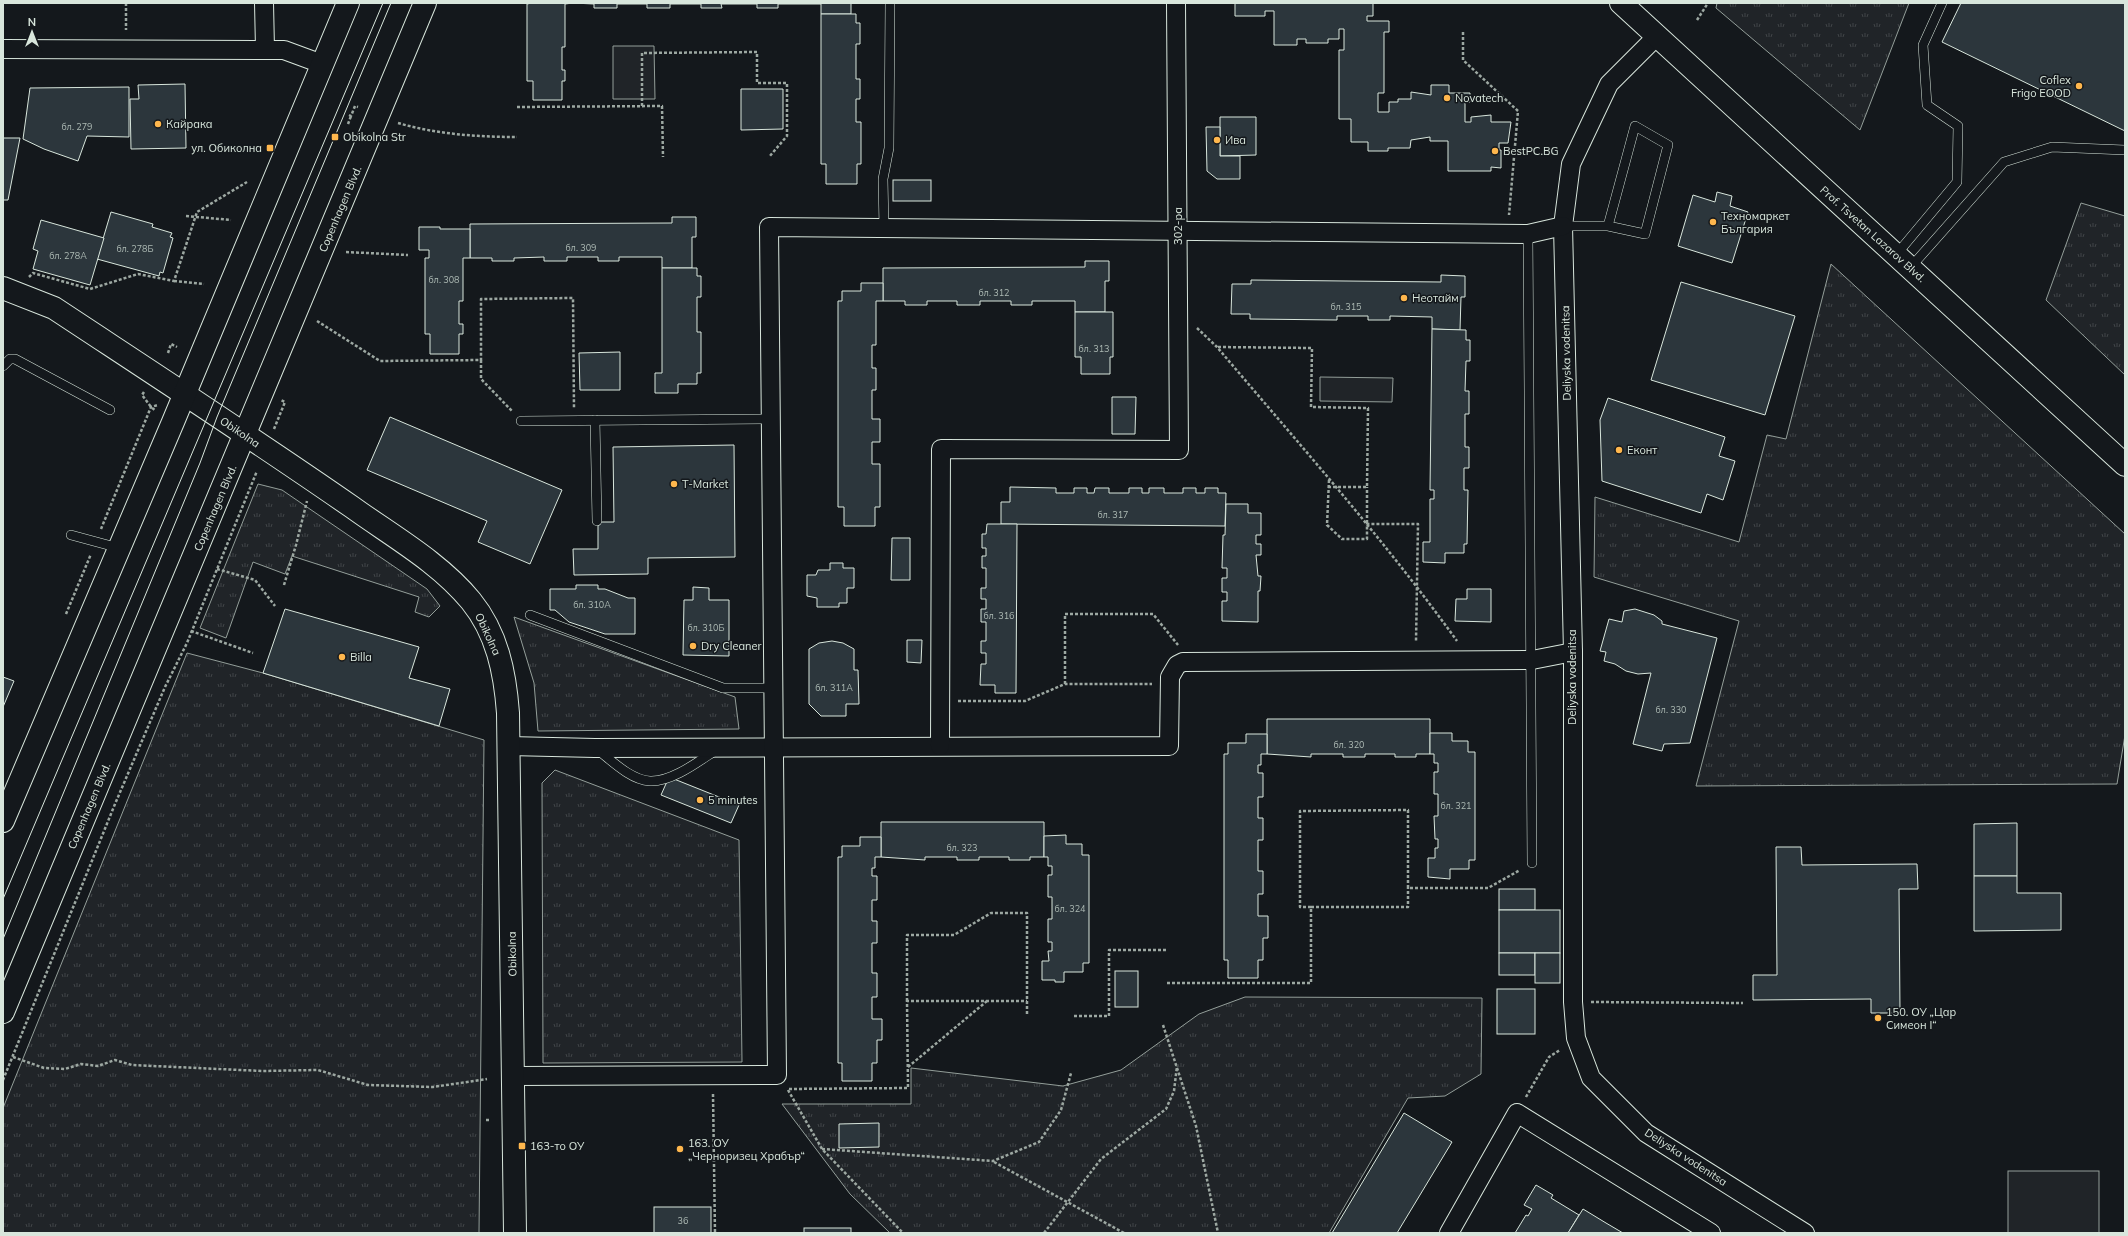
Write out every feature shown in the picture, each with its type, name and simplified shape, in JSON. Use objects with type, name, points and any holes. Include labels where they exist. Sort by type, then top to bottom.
[{"type":"main road","points":[[3,821],[348,3]]},
{"type":"main road","name":"Copenhagen Blvd.","points":[[3,1012],[425,3]]},
{"type":"main road","name":"Prof. Tsvetan Lazarov Blvd.","points":[[1621,3],[2125,465]]},
{"type":"main road","name":"Obikolna","points":[[3,288],[54,308],[184,394],[438,568],[470,600],[483,618],[497,648],[506,680],[509,746],[515,1233]]},
{"type":"street","points":[[264,3],[265,49]]},
{"type":"street","name":"302-ра","points":[[940,701],[941,449],[1179,450],[1176,3]]},
{"type":"street","name":"Deliyska vodenitsa","points":[[1656,36],[1609,84],[1571,164],[1563,226],[1573,652],[1573,1002],[1576,1038],[1591,1078],[1646,1133],[1805,1233]]},
{"type":"street","points":[[3,48],[265,49],[284,50],[322,64]]},
{"type":"street","points":[[514,1076],[712,1075],[783,1082],[774,747],[769,227],[1528,234],[1563,226]]},
{"type":"street","points":[[509,746],[720,748],[1169,746],[1170,677],[1177,665],[1189,660],[1532,660],[1573,652]]},
{"type":"street","points":[[940,701],[940,746]]},
{"type":"street","points":[[1449,1233],[1517,1113],[1711,1233]]},
{"type":"lane","points":[[884,228],[883,179],[889,148],[890,3]]},
{"type":"lane","points":[[1903,262],[1957,182],[1958,126],[1927,105],[1923,45],[1942,3]]},
{"type":"lane","points":[[1563,226],[1608,226],[1645,234],[1668,145],[1635,126],[1608,226]]},
{"type":"lane","points":[[1903,262],[2004,162],[2052,147],[2125,150]]},
{"type":"lane","points":[[1528,234],[1532,660],[1532,863]]},
{"type":"lane","points":[[3,366],[10,359],[15,360],[110,410]]},
{"type":"lane","points":[[521,420],[771,419]]},
{"type":"lane","points":[[595,420],[597,521]]},
{"type":"lane","points":[[71,535],[119,548]]},
{"type":"lane","points":[[530,615],[723,688],[774,688]]},
{"type":"lane","points":[[595,748],[628,773],[650,781],[661,779],[687,769],[720,748]]},
{"type":"path","points":[[126,3],[126,49]]},
{"type":"path","points":[[1697,20],[1708,3]]},
{"type":"path","points":[[1463,32],[1463,60],[1518,111],[1507,234]]},
{"type":"path","points":[[642,106],[642,53],[757,52],[757,83],[787,83],[787,136],[769,157]]},
{"type":"path","points":[[348,124],[355,106],[359,108]]},
{"type":"path","points":[[517,107],[662,106],[663,158]]},
{"type":"path","points":[[397,123],[418,129],[470,135],[517,137]]},
{"type":"path","points":[[174,280],[197,212],[248,182]]},
{"type":"path","points":[[186,216],[231,220]]},
{"type":"path","points":[[346,252],[408,255]]},
{"type":"path","points":[[26,280],[33,273],[90,289],[138,274],[204,284]]},
{"type":"path","points":[[521,420],[481,379],[481,299],[573,298],[574,420]]},
{"type":"path","points":[[1178,310],[1217,347],[1367,524],[1417,586],[1470,660]]},
{"type":"path","points":[[317,321],[380,361],[481,360]]},
{"type":"path","points":[[168,353],[171,344],[177,347]]},
{"type":"path","points":[[1217,347],[1312,348],[1311,408],[1368,408],[1367,539],[1342,539],[1327,525],[1329,479]]},
{"type":"path","points":[[63,622],[151,408],[142,395]]},
{"type":"path","points":[[274,429],[285,402]]},
{"type":"path","points":[[3,1080],[115,804],[191,631],[257,471]]},
{"type":"path","points":[[1328,487],[1367,487]]},
{"type":"path","points":[[284,585],[307,500]]},
{"type":"path","points":[[1367,524],[1418,524],[1415,660]]},
{"type":"path","points":[[217,569],[255,580],[275,606]]},
{"type":"path","points":[[1064,684],[1065,614],[1153,614],[1189,660]]},
{"type":"path","points":[[191,631],[252,653]]},
{"type":"path","points":[[940,701],[1026,701],[1064,684],[1170,684]]},
{"type":"path","points":[[1408,810],[1408,888],[1408,907],[1300,908],[1300,811],[1408,810]]},
{"type":"path","points":[[1408,888],[1488,888],[1532,863]]},
{"type":"path","points":[[1167,983],[1312,983],[1312,908]]},
{"type":"path","points":[[783,1082],[908,1088],[907,935],[954,935],[991,913],[1027,913],[1027,1016]]},
{"type":"path","points":[[1074,1016],[1109,1016],[1109,950],[1168,950]]},
{"type":"path","points":[[907,1001],[1027,1001]]},
{"type":"path","points":[[908,1068],[987,1001]]},
{"type":"path","points":[[1573,1002],[1742,1003]]},
{"type":"path","points":[[1163,1025],[1196,1126],[1218,1233]]},
{"type":"path","points":[[1517,1113],[1549,1057],[1576,1038]]},
{"type":"path","points":[[13,1057],[44,1068],[65,1069],[81,1064],[98,1066],[115,1060],[132,1065],[262,1071],[318,1070],[368,1085],[434,1087],[487,1080]]},
{"type":"path","points":[[1044,1233],[1101,1160],[1166,1109],[1174,1091],[1177,1066]]},
{"type":"path","points":[[993,1161],[1039,1142],[1061,1110],[1071,1073]]},
{"type":"path","points":[[712,1075],[715,1233]]},
{"type":"path","points":[[783,1082],[822,1149],[902,1233]]},
{"type":"path","points":[[822,1149],[993,1161],[1124,1233]]},
{"type":"green space","points":[[1717,3],[1909,3],[1860,130],[1716,8]]},
{"type":"green space","points":[[613,46],[654,46],[655,99],[613,99]]},
{"type":"green space","points":[[2081,203],[2125,216],[2125,375],[2046,300]]},
{"type":"green space","points":[[1831,264],[2125,534],[2125,735],[2117,784],[1696,786],[1739,621],[1594,577],[1595,497],[1739,542],[1767,435],[1786,439]]},
{"type":"green space","points":[[1320,377],[1393,378],[1392,402],[1320,401]]},
{"type":"green space","points":[[258,484],[282,490],[427,589],[440,606],[429,617],[415,612],[419,597],[292,556],[285,574],[253,562],[226,638],[200,628]]},
{"type":"green space","points":[[514,617],[735,697],[739,729],[538,731],[534,683]]},
{"type":"green space","points":[[187,653],[263,673],[484,740],[479,1233],[3,1233],[3,1108]]},
{"type":"green space","points":[[555,770],[739,840],[742,1062],[543,1063],[542,783]]},
{"type":"green space","points":[[1245,997],[1482,998],[1481,1074],[1445,1096],[1408,1098],[1329,1233],[890,1233],[850,1194],[782,1104],[911,1104],[911,1068],[1063,1086],[1121,1070],[1199,1014]]},
{"type":"green space","points":[[2008,1171],[2099,1171],[2099,1233],[2008,1233]]},
{"type":"building","points":[[573,3],[565,4],[565,47],[562,47],[562,70],[565,70],[565,81],[562,81],[562,100],[533,100],[533,81],[527,81],[527,4]]},
{"type":"building","points":[[573,3],[851,3],[851,14],[821,14],[821,4],[778,4],[778,8],[757,8],[757,4],[721,4],[722,8],[701,8],[701,4],[670,4],[670,8],[647,8],[647,4],[617,4],[617,8],[594,8],[594,4]]},
{"type":"building","points":[[1235,3],[1373,3],[1373,16],[1367,16],[1367,21],[1389,21],[1389,32],[1384,32],[1384,93],[1378,93],[1378,112],[1389,112],[1389,102],[1398,102],[1398,99],[1411,99],[1411,92],[1431,95],[1431,85],[1449,85],[1449,93],[1470,93],[1470,102],[1465,102],[1465,122],[1471,122],[1471,117],[1491,115],[1491,122],[1511,122],[1508,143],[1499,143],[1499,150],[1501,150],[1501,168],[1491,167],[1491,171],[1448,171],[1448,141],[1430,141],[1430,137],[1411,140],[1410,148],[1388,148],[1388,151],[1368,151],[1368,142],[1351,142],[1351,119],[1339,119],[1339,50],[1344,50],[1344,29],[1339,29],[1339,39],[1328,39],[1328,43],[1306,43],[1306,39],[1297,39],[1297,45],[1274,45],[1274,11],[1265,11],[1265,16],[1235,16]]},
{"type":"building","name":"Coflex Frigo EOOD","points":[[1961,3],[2125,3],[2125,131],[1942,42]]},
{"type":"building","points":[[821,14],[856,14],[856,23],[860,23],[860,44],[856,44],[856,79],[860,79],[860,99],[856,99],[856,122],[861,122],[861,164],[857,164],[857,184],[826,184],[826,164],[821,164]]},
{"type":"building","name":"Кайрака","points":[[185,84],[186,148],[131,149],[130,99],[139,99],[138,85]]},
{"type":"building","points":[[129,87],[129,137],[87,136],[78,161],[44,149],[23,139],[30,88]]},
{"type":"building","points":[[741,89],[783,89],[783,129],[741,130]]},
{"type":"building","points":[[1220,117],[1256,117],[1256,155],[1220,156]]},
{"type":"building","points":[[1206,127],[1220,127],[1220,156],[1240,156],[1240,179],[1217,179],[1207,171]]},
{"type":"building","points":[[3,138],[20,138],[8,200],[3,200]]},
{"type":"building","points":[[893,180],[931,180],[931,201],[893,201]]},
{"type":"building","points":[[1717,192],[1732,196],[1730,206],[1748,212],[1732,263],[1678,246],[1693,195],[1715,202]]},
{"type":"building","points":[[111,212],[153,224],[152,227],[172,233],[170,237],[173,238],[163,273],[160,272],[159,276],[97,259]]},
{"type":"building","points":[[672,217],[696,217],[696,237],[692,237],[692,268],[662,268],[662,257],[619,257],[619,261],[598,261],[598,257],[567,257],[567,261],[544,261],[544,257],[514,258],[514,261],[492,261],[492,258],[470,258],[470,224],[672,223]]},
{"type":"building","points":[[41,220],[104,238],[90,285],[33,269],[38,251],[33,249]]},
{"type":"building","points":[[419,227],[470,229],[470,258],[463,258],[463,301],[459,301],[459,324],[463,324],[463,334],[459,334],[459,354],[430,354],[430,334],[425,334],[425,258],[429,258],[429,250],[419,250]]},
{"type":"building","points":[[1085,261],[1109,261],[1109,281],[1105,281],[1105,312],[1075,312],[1075,301],[1032,301],[1032,305],[1011,305],[1011,301],[980,301],[980,305],[957,305],[957,301],[927,301],[927,305],[905,305],[905,301],[883,301],[883,268],[1085,267]]},
{"type":"building","points":[[662,268],[697,268],[697,276],[701,276],[701,297],[697,297],[697,332],[701,332],[701,373],[697,373],[697,384],[678,384],[678,393],[655,393],[655,373],[662,373]]},
{"type":"building","points":[[1441,275],[1465,276],[1465,297],[1461,297],[1460,330],[1432,329],[1432,317],[1390,316],[1390,320],[1368,320],[1368,316],[1337,316],[1337,320],[1250,319],[1250,314],[1231,314],[1232,284],[1251,284],[1251,280],[1441,282]]},
{"type":"building","points":[[1681,282],[1795,316],[1765,415],[1651,380]]},
{"type":"building","points":[[861,283],[883,283],[883,301],[876,301],[876,345],[872,345],[872,368],[876,368],[876,390],[872,390],[872,419],[880,419],[880,442],[872,442],[872,464],[880,464],[880,507],[875,507],[875,526],[844,526],[844,507],[838,507],[838,301],[842,301],[842,291],[861,291]]},
{"type":"building","points":[[1075,312],[1113,312],[1113,357],[1110,357],[1110,374],[1081,374],[1081,357],[1075,357]]},
{"type":"building","points":[[1432,329],[1466,330],[1466,340],[1470,340],[1470,361],[1466,361],[1465,391],[1469,391],[1469,414],[1465,414],[1465,447],[1469,447],[1469,468],[1464,468],[1464,490],[1468,490],[1467,544],[1464,544],[1464,553],[1445,553],[1445,563],[1423,562],[1423,542],[1430,542],[1430,499],[1434,499],[1434,490],[1430,490]]},
{"type":"building","points":[[620,352],[620,390],[580,390],[579,353]]},
{"type":"building","points":[[1112,397],[1136,397],[1135,434],[1112,434]]},
{"type":"building","points":[[1608,398],[1725,437],[1719,456],[1735,461],[1723,500],[1707,494],[1701,513],[1602,481],[1600,420]]},
{"type":"building","points":[[390,417],[562,490],[530,564],[478,542],[487,521],[367,470]]},
{"type":"building","name":"T-Market","points":[[734,445],[735,557],[648,558],[648,574],[574,575],[573,549],[598,549],[598,522],[614,522],[613,447]]},
{"type":"building","points":[[1010,487],[1056,488],[1056,493],[1074,493],[1074,488],[1087,488],[1087,493],[1094,493],[1095,488],[1109,488],[1109,493],[1129,493],[1129,488],[1142,488],[1142,493],[1149,493],[1149,488],[1164,488],[1164,493],[1183,493],[1183,488],[1196,488],[1196,493],[1205,493],[1205,488],[1218,488],[1218,493],[1226,493],[1225,526],[1001,524],[1001,502],[1010,502]]},
{"type":"building","points":[[1226,504],[1248,504],[1248,513],[1261,513],[1261,535],[1256,535],[1256,544],[1261,544],[1261,555],[1256,555],[1258,576],[1261,576],[1260,591],[1258,591],[1258,622],[1222,621],[1222,601],[1227,601],[1227,592],[1222,592],[1222,578],[1227,578],[1227,568],[1222,568]]},
{"type":"building","points":[[987,524],[1017,524],[1016,693],[995,693],[995,685],[980,685],[981,664],[986,664],[986,653],[981,653],[981,641],[986,641],[986,622],[981,622],[981,609],[986,609],[986,599],[981,599],[981,588],[986,588],[986,568],[982,568],[982,556],[986,556],[986,548],[982,548],[982,534],[986,534]]},
{"type":"building","points":[[892,538],[910,538],[910,580],[891,580]]},
{"type":"building","points":[[830,563],[843,563],[843,568],[854,568],[854,588],[847,588],[847,603],[839,603],[839,607],[817,607],[817,598],[807,596],[807,575],[816,575],[818,570],[830,570]]},
{"type":"building","points":[[576,585],[598,585],[598,589],[605,589],[628,598],[635,598],[635,634],[605,634],[569,622],[555,610],[550,610],[550,589],[576,589]]},
{"type":"building","points":[[693,587],[709,588],[709,600],[729,600],[729,656],[683,655],[684,600],[693,600]]},
{"type":"building","points":[[1467,589],[1491,589],[1491,622],[1455,621],[1456,599],[1467,599]]},
{"type":"building","name":"Billa","points":[[285,609],[419,647],[409,678],[450,689],[439,726],[263,673]]},
{"type":"building","points":[[1635,609],[1654,615],[1662,621],[1662,624],[1717,638],[1690,743],[1664,744],[1662,751],[1633,744],[1651,673],[1638,674],[1626,671],[1615,664],[1604,661],[1606,652],[1600,651],[1609,619],[1622,622],[1624,611]]},
{"type":"building","points":[[907,640],[922,640],[921,663],[907,662]]},
{"type":"building","points":[[832,641],[843,643],[854,649],[854,670],[858,670],[859,704],[846,704],[846,716],[821,716],[809,704],[809,649],[819,643]]},
{"type":"building","points":[[3,677],[14,681],[3,707]]},
{"type":"building","points":[[1267,719],[1430,719],[1430,754],[1416,754],[1416,757],[1395,757],[1395,754],[1365,754],[1365,757],[1343,757],[1343,754],[1311,754],[1311,757],[1267,754]]},
{"type":"building","points":[[1430,733],[1452,733],[1452,741],[1468,741],[1468,752],[1475,752],[1475,860],[1469,860],[1469,869],[1450,869],[1450,879],[1428,877],[1428,858],[1435,858],[1435,848],[1438,848],[1438,839],[1435,839],[1434,816],[1438,816],[1438,794],[1434,794],[1434,772],[1438,772],[1438,763],[1434,763],[1434,754],[1430,754]]},
{"type":"building","points":[[1246,734],[1267,734],[1267,754],[1261,754],[1261,765],[1258,765],[1258,773],[1263,773],[1263,797],[1258,797],[1258,818],[1263,818],[1263,840],[1258,840],[1258,871],[1263,871],[1263,894],[1258,894],[1258,916],[1268,916],[1268,938],[1263,938],[1263,960],[1258,960],[1258,978],[1228,978],[1228,960],[1224,960],[1224,754],[1228,754],[1228,743],[1246,743]]},
{"type":"building","name":"5 minutes","points":[[669,777],[739,805],[731,823],[661,795]]},
{"type":"building","points":[[881,822],[1044,822],[1044,857],[1030,857],[1030,860],[1009,860],[1009,857],[979,857],[979,860],[957,860],[957,857],[925,857],[925,860],[881,857]]},
{"type":"building","points":[[2017,823],[2017,876],[1974,876],[1974,824]]},
{"type":"building","points":[[1066,835],[1066,844],[1082,844],[1082,855],[1089,855],[1089,963],[1083,963],[1083,972],[1064,972],[1064,982],[1055,982],[1055,980],[1042,980],[1042,961],[1049,961],[1048,951],[1052,951],[1052,942],[1048,942],[1048,919],[1052,919],[1052,897],[1048,897],[1048,875],[1052,875],[1052,866],[1048,866],[1048,857],[1044,857],[1044,836]]},
{"type":"building","points":[[860,837],[881,837],[881,857],[875,857],[875,868],[872,868],[872,876],[877,876],[877,900],[872,900],[872,921],[877,921],[877,943],[872,943],[872,973],[877,973],[877,997],[872,997],[872,1019],[882,1019],[882,1040],[877,1040],[877,1063],[872,1063],[872,1081],[842,1081],[842,1063],[838,1063],[838,857],[842,857],[842,846],[860,846]]},
{"type":"building","points":[[1776,847],[1801,847],[1802,865],[1917,864],[1918,889],[1899,889],[1900,1013],[1871,1013],[1871,999],[1753,1000],[1753,975],[1777,975]]},
{"type":"building","points":[[1974,876],[2017,876],[2017,893],[2061,893],[2061,930],[1974,931]]},
{"type":"building","points":[[1499,889],[1535,889],[1535,910],[1499,910]]},
{"type":"building","points":[[1499,910],[1560,910],[1560,953],[1499,953]]},
{"type":"building","points":[[1499,953],[1535,953],[1535,975],[1499,975]]},
{"type":"building","points":[[1535,953],[1560,953],[1560,983],[1535,983]]},
{"type":"building","points":[[1115,971],[1138,971],[1138,1007],[1115,1007]]},
{"type":"building","points":[[1497,989],[1535,989],[1535,1034],[1497,1034]]},
{"type":"building","points":[[1404,1113],[1452,1142],[1397,1233],[1332,1233]]},
{"type":"building","points":[[879,1123],[879,1147],[839,1148],[839,1124]]},
{"type":"building","points":[[1536,1185],[1553,1195],[1551,1198],[1579,1215],[1568,1233],[1515,1233],[1526,1215],[1528,1216],[1532,1209],[1524,1205]]},
{"type":"building","points":[[654,1207],[711,1207],[711,1233],[654,1233]]},
{"type":"building","points":[[1583,1209],[1606,1223],[1623,1233],[1568,1233]]},
{"type":"building","points":[[804,1228],[851,1228],[851,1233],[804,1233]]},
{"type":"tram line","points":[[3,899],[383,3]]},
{"type":"tram line","points":[[3,939],[200,463],[217,417],[391,3]]},
{"type":"place","name":"Coflex Frigo EOOD","points":[[2079,86]]},
{"type":"place","name":"Novatech","points":[[1447,98]]},
{"type":"place","name":"Кайрака","points":[[158,124]]},
{"type":"place","name":"Obikolna Str","points":[[335,137]]},
{"type":"place","name":"Ива","points":[[1217,140]]},
{"type":"place","name":"ул. Обиколна","points":[[270,148]]},
{"type":"place","name":"BestPC.BG","points":[[1495,151]]},
{"type":"place","name":"Техномаркет България","points":[[1713,222]]},
{"type":"place","name":"Неотайм","points":[[1404,298]]},
{"type":"place","name":"Еконт","points":[[1619,450]]},
{"type":"place","name":"T-Market","points":[[674,484]]},
{"type":"place","name":"Dry Cleaner","points":[[693,646]]},
{"type":"place","name":"Billa","points":[[342,657]]},
{"type":"place","name":"5 minutes","points":[[700,800]]},
{"type":"place","name":"150. ОУ „Цар Симеон I“","points":[[1878,1018]]},
{"type":"place","name":"163-то ОУ","points":[[522,1146]]},
{"type":"place","name":"163. ОУ „Черноризец Храбър“","points":[[680,1149]]}]
